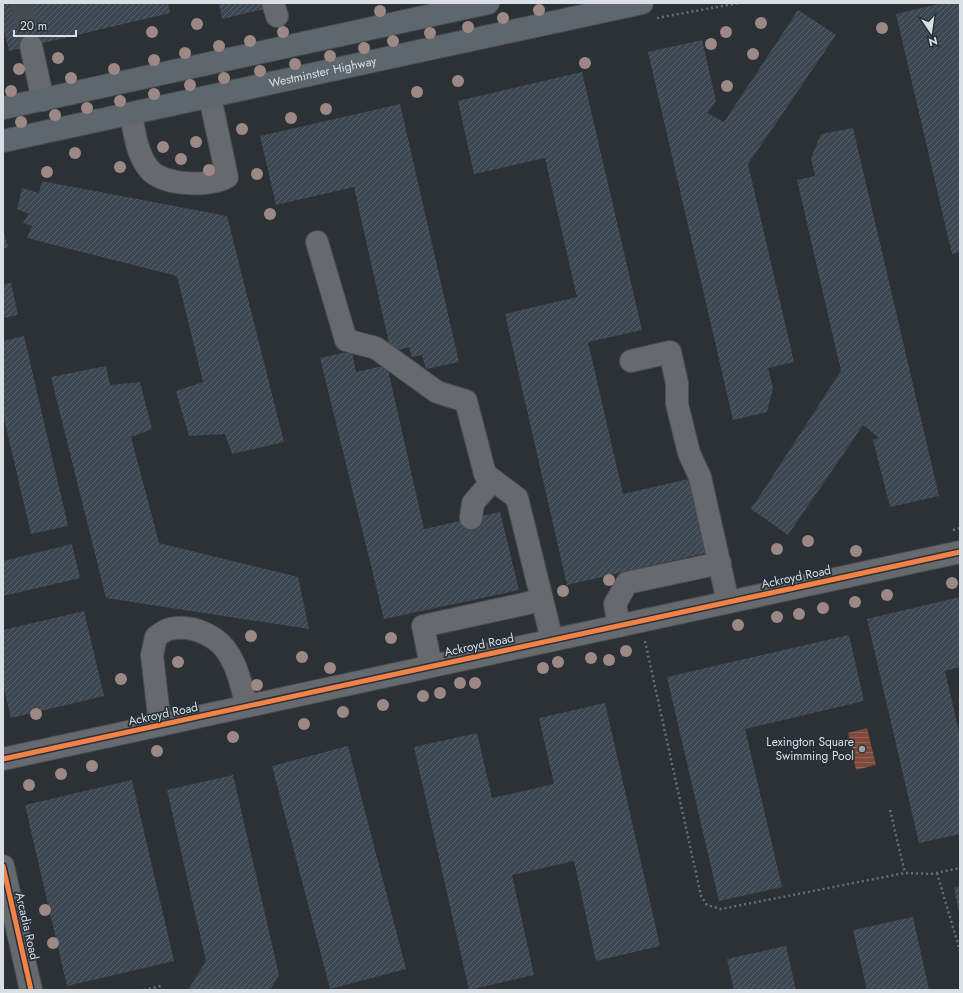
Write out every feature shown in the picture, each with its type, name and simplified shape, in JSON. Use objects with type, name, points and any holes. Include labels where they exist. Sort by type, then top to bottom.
[{"type":"main road","points":[[3,108],[488,3]]},
{"type":"main road","name":"Westminster Highway","points":[[3,141],[642,3]]},
{"type":"street","points":[[31,46],[43,100]]},
{"type":"street","points":[[131,114],[140,152],[149,169],[162,178],[193,184],[220,182],[227,177],[210,97]]},
{"type":"street","points":[[317,242],[346,340],[376,348],[437,392],[466,401],[485,474],[517,498],[552,640]]},
{"type":"street","points":[[631,361],[670,352],[678,383],[677,404],[689,454],[700,477],[728,602]]},
{"type":"street","points":[[471,518],[473,503],[493,480]]},
{"type":"street","name":"Ackroyd Road","points":[[3,759],[960,552]]},
{"type":"street","points":[[619,626],[615,604],[627,583],[720,563]]},
{"type":"street","points":[[431,666],[422,618],[542,600]]},
{"type":"street","points":[[160,725],[152,655],[156,637],[169,629],[195,629],[219,642],[230,656],[242,685],[246,706]]},
{"type":"street","name":"Arcadia Road","points":[[3,866],[6,895],[31,990]]},
{"type":"path","points":[[645,640],[701,896],[707,904],[721,909],[905,873],[937,873],[960,868]]},
{"type":"path","points":[[890,810],[905,873]]},
{"type":"path","points":[[937,873],[960,951]]},
{"type":"path","points":[[144,990],[161,986]]},
{"type":"shaded area","name":"Lexington Square Swimming Pool","points":[[867,728],[876,765],[856,770],[848,733]]},
{"type":"building","points":[[3,3],[168,3],[170,13],[9,51],[3,26]]},
{"type":"building","points":[[219,3],[264,3],[265,9],[222,19]]},
{"type":"building","points":[[943,3],[960,3],[960,252],[952,254],[896,14]]},
{"type":"building","points":[[798,10],[836,35],[748,164],[794,362],[768,368],[773,388],[767,412],[733,420],[648,52],[702,40],[716,101],[707,113],[724,122]]},
{"type":"building","points":[[582,72],[642,330],[588,342],[623,494],[693,478],[710,552],[567,585],[505,314],[577,297],[545,158],[474,174],[458,101]]},
{"type":"building","points":[[400,104],[459,362],[426,369],[422,355],[412,357],[409,347],[391,352],[354,187],[276,205],[260,136]]},
{"type":"building","points":[[853,128],[939,496],[890,507],[873,440],[879,438],[863,425],[788,535],[751,509],[841,371],[797,180],[815,176],[811,158],[821,134]]},
{"type":"building","points":[[42,181],[227,216],[284,442],[232,454],[225,434],[189,436],[176,391],[203,382],[177,276],[27,238],[32,226],[23,223],[29,214],[17,209],[22,188],[39,193]]},
{"type":"building","points":[[3,229],[8,247],[3,249]]},
{"type":"building","points":[[11,283],[18,315],[3,318],[3,284]]},
{"type":"building","points":[[24,336],[68,526],[31,534],[3,414],[3,341]]},
{"type":"building","points":[[352,351],[356,372],[387,365],[424,529],[500,512],[519,590],[384,619],[320,358]]},
{"type":"building","points":[[106,366],[110,385],[140,382],[152,429],[131,437],[159,543],[298,577],[309,629],[106,598],[51,377]]},
{"type":"building","points":[[72,544],[80,578],[3,596],[3,561]]},
{"type":"building","points":[[960,597],[960,667],[945,671],[960,736],[960,834],[919,843],[867,619]]},
{"type":"building","points":[[84,611],[104,696],[11,718],[3,684],[3,630]]},
{"type":"building","points":[[849,635],[864,701],[745,729],[782,887],[719,901],[667,677]]},
{"type":"building","points":[[605,703],[660,946],[596,961],[574,861],[512,875],[534,975],[469,990],[414,747],[477,733],[492,798],[554,784],[539,718]]},
{"type":"building","points":[[348,746],[406,969],[330,989],[272,766]]},
{"type":"building","points":[[233,775],[279,975],[270,990],[188,990],[206,961],[167,790]]},
{"type":"building","points":[[132,780],[174,961],[67,986],[25,805]]},
{"type":"building","points":[[960,886],[960,913],[959,913],[954,888]]},
{"type":"building","points":[[913,917],[929,990],[867,990],[853,930]]},
{"type":"building","points":[[786,946],[796,990],[734,990],[727,959]]},
{"type":"tunnel","points":[[21,3],[31,46]]},
{"type":"cycle path","points":[[3,759],[960,552]]},
{"type":"cycle path","points":[[3,866],[31,990]]},
{"type":"place","name":"Lexington Square Swimming Pool","points":[[862,749]]}]
